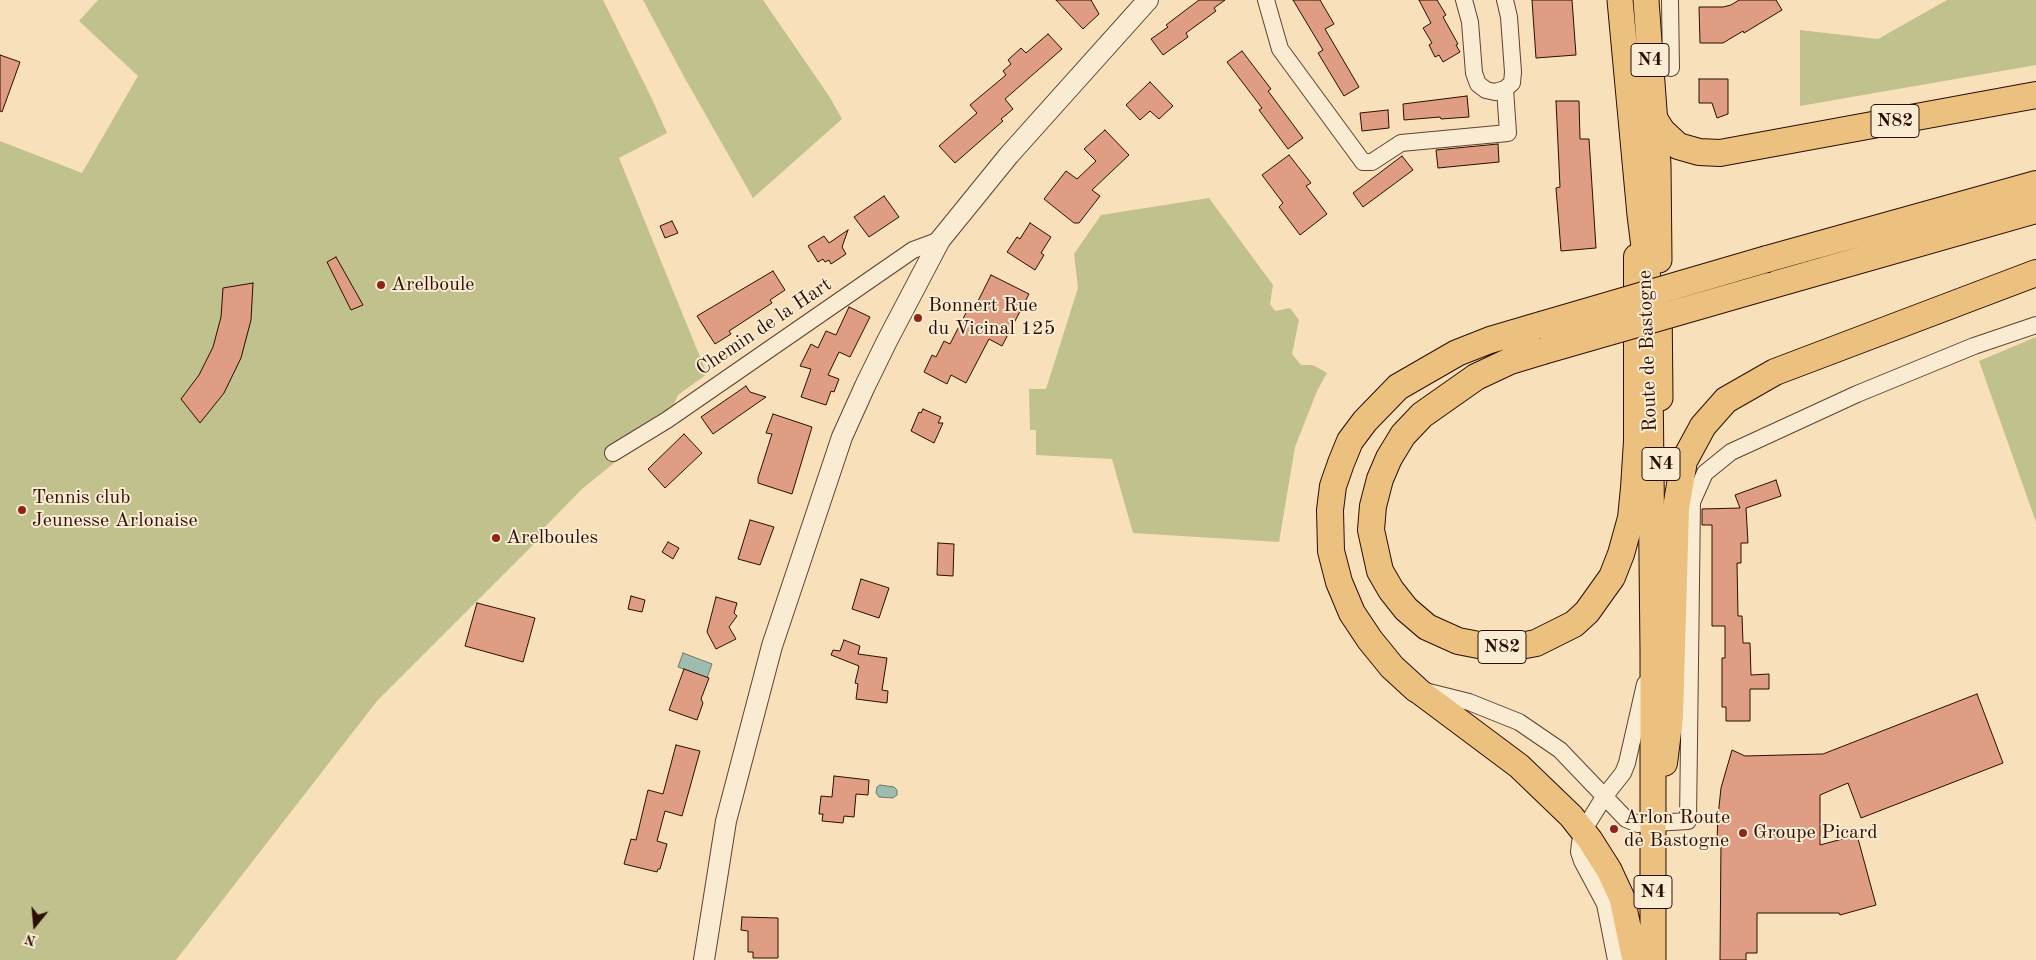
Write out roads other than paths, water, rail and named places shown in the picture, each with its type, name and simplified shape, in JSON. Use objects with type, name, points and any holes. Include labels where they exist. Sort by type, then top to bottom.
[{"type":"highway","name":"N82","points":[[1655,120],[1678,146],[1699,152],[1720,153],[2036,95]]},
{"type":"highway","points":[[1416,689],[1392,667],[1370,640],[1352,613],[1339,582],[1331,551],[1330,510],[1333,486],[1341,463],[1350,441],[1364,421],[1398,387],[1457,353],[1490,340],[2036,184]]},
{"type":"highway","name":"N82","points":[[1637,257],[1636,441],[1634,488],[1631,518],[1624,545],[1612,577],[1588,612],[1574,624],[1536,643],[1515,647],[1489,647],[1458,641],[1427,627],[1406,609],[1391,590],[1380,571],[1371,530],[1373,506],[1380,479],[1389,458],[1403,435],[1422,415],[1476,377],[1510,361],[1543,350],[1769,286],[2036,210]]},
{"type":"highway","points":[[1664,763],[1670,716],[1676,508],[1684,461],[1703,426],[1726,400],[1775,372],[2036,273]]},
{"type":"main road","name":"Route de Bastogne","points":[[1620,0],[1640,215],[1648,277],[1653,650],[1659,823],[1668,960]]},
{"type":"main road","name":"Route de Bastogne","points":[[1646,0],[1658,165],[1661,715],[1664,763],[1659,823],[1653,960]]},
{"type":"main road","name":"N82","points":[[1637,257],[1640,215]]},
{"type":"main road","points":[[1416,689],[1519,766],[1571,816],[1609,870],[1622,898],[1636,960]]},
{"type":"street","points":[[704,960],[726,821],[772,646],[842,437],[886,341],[940,240],[1009,155],[1148,0]]},
{"type":"street","points":[[1266,0],[1280,50],[1363,162],[1372,162],[1401,143],[1508,133],[1505,89]]},
{"type":"street","points":[[1464,0],[1470,22],[1474,73],[1478,84],[1486,90],[1496,92],[1505,89],[1512,83],[1509,17],[1505,0]]},
{"type":"street","points":[[1670,0],[1671,68]]},
{"type":"street","name":"Chemin de la Hart","points":[[613,453],[667,420],[914,250],[940,240]]},
{"type":"street","points":[[1416,689],[1469,702],[1518,722],[1560,750],[1626,819],[1638,824],[1688,821],[1692,502],[1705,473],[1731,452],[1857,394],[1974,346],[2036,325]]},
{"type":"street","points":[[1616,960],[1604,904],[1579,852],[1583,831],[1623,773],[1627,763],[1653,650]]},
{"type":"place","name":"Arelboule","points":[[381,285]]},
{"type":"place","name":"Bonnert Rue du Vicinal 125","points":[[918,318]]},
{"type":"place","name":"Tennis club Jeunesse Arlonaise","points":[[22,510]]},
{"type":"place","name":"Arelboules","points":[[496,538]]},
{"type":"place","name":"Arlon Route de Bastogne","points":[[1614,829]]},
{"type":"place","name":"Groupe Picard","points":[[1743,833]]}]
